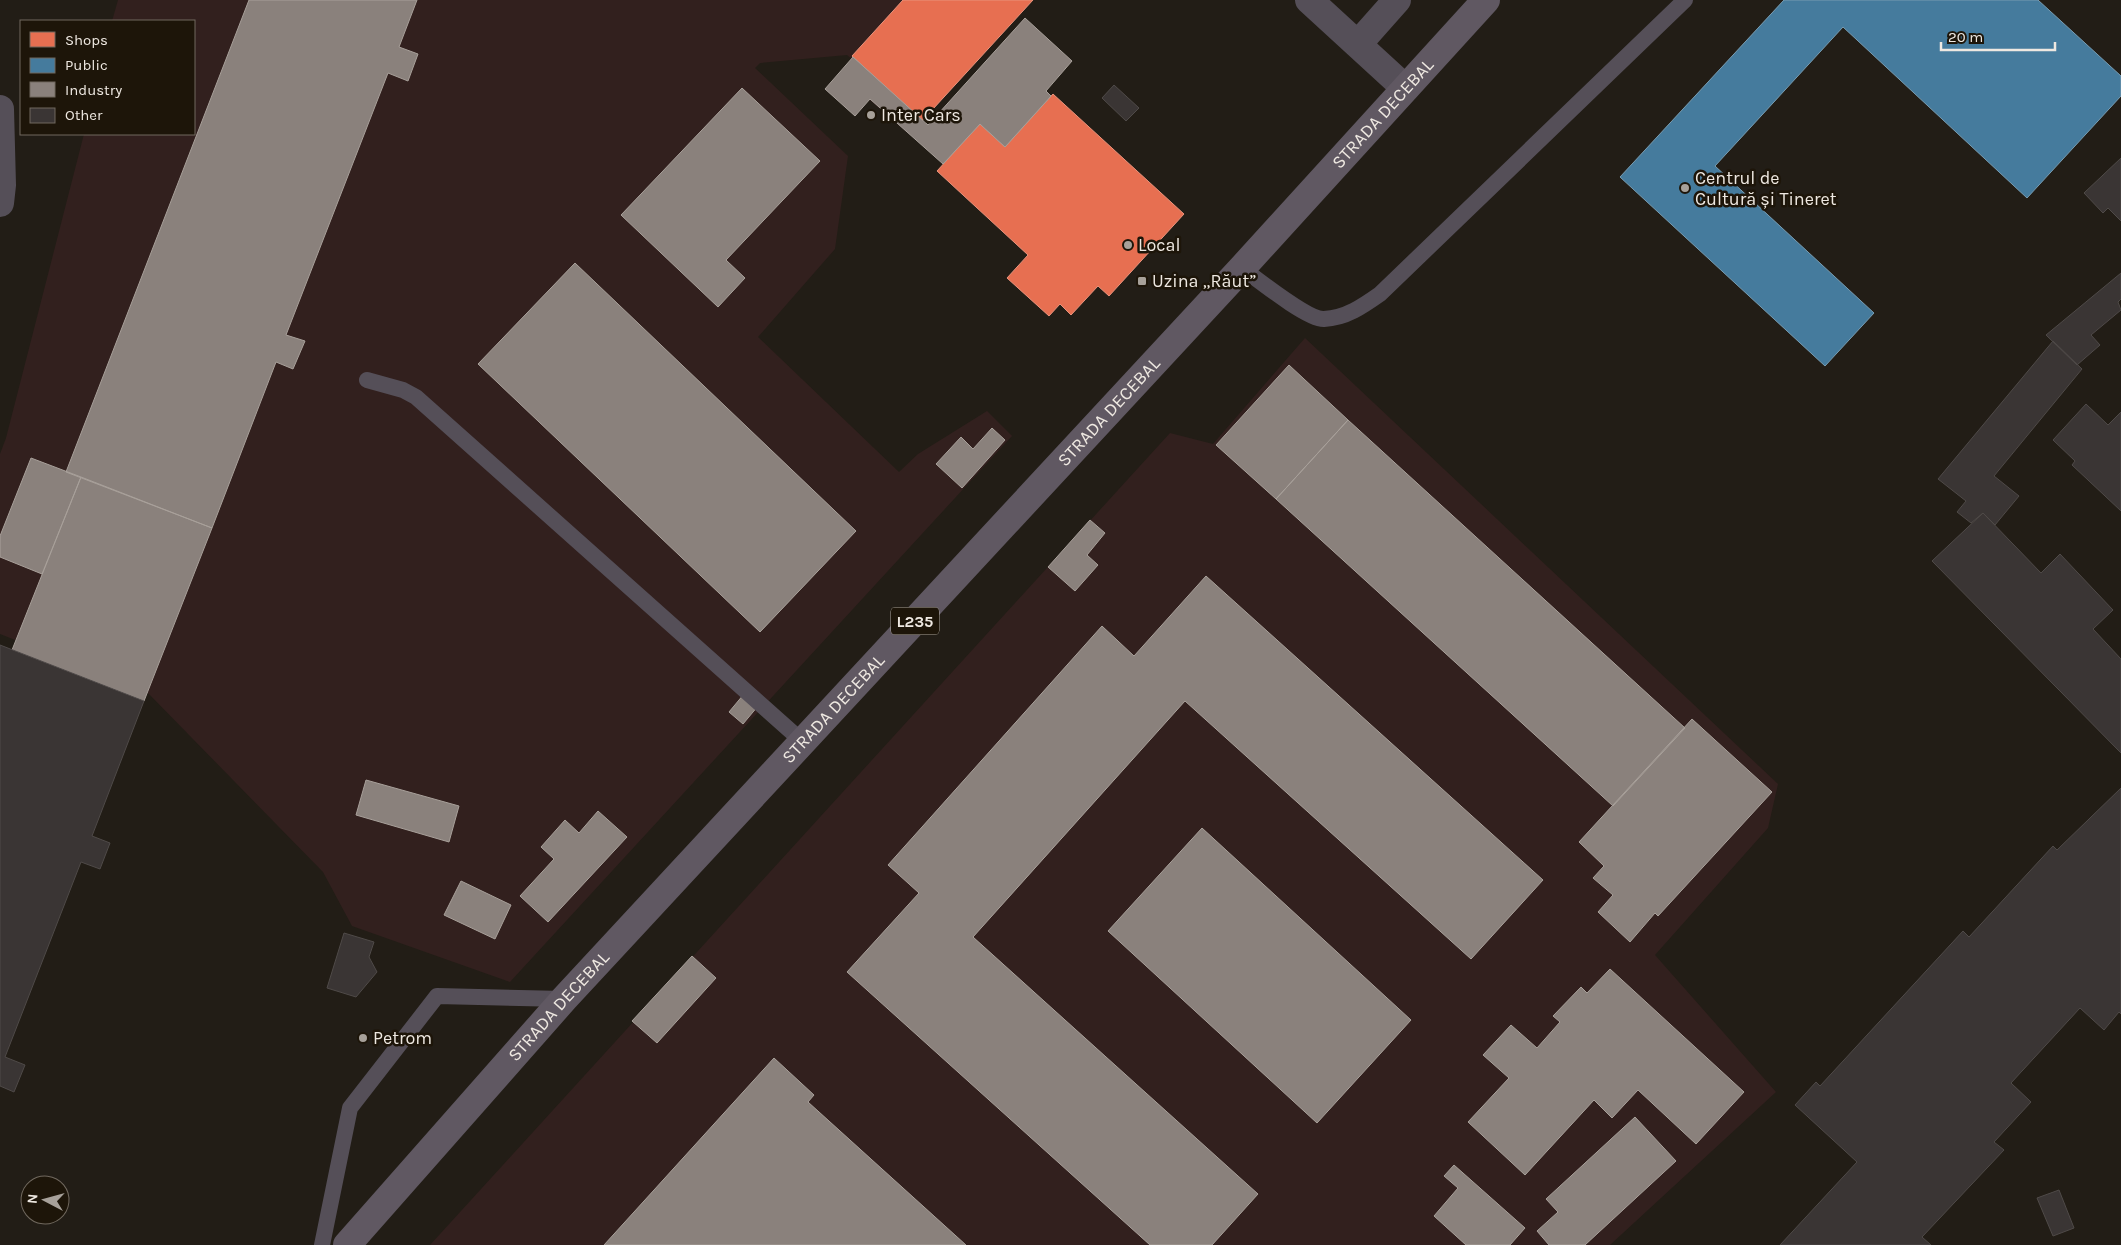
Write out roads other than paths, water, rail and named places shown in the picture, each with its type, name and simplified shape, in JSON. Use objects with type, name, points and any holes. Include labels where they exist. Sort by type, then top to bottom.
[{"type":"main road","name":"STRADA DECEBAL","points":[[347,1245],[564,998],[1242,268],[1486,0]]},
{"type":"street","points":[[1309,0],[1405,88]]},
{"type":"street","points":[[1358,44],[1397,0]]},
{"type":"street","points":[[0,204],[1,123]]},
{"type":"lane","points":[[1242,268],[1304,311],[1322,320],[1353,312],[1380,294],[1685,0]]},
{"type":"lane","points":[[367,380],[403,390],[416,397],[803,742]]},
{"type":"lane","points":[[322,1245],[350,1108],[437,996],[564,998]]},
{"type":"place","name":"Inter Cars","points":[[871,115]]},
{"type":"place","name":"Centrul de Cultură și Tineret","points":[[1685,188]]},
{"type":"place","name":"Local","points":[[1128,245]]},
{"type":"place","name":"Uzina „Răut”","points":[[1142,281]]},
{"type":"place","name":"Petrom","points":[[363,1038]]}]
